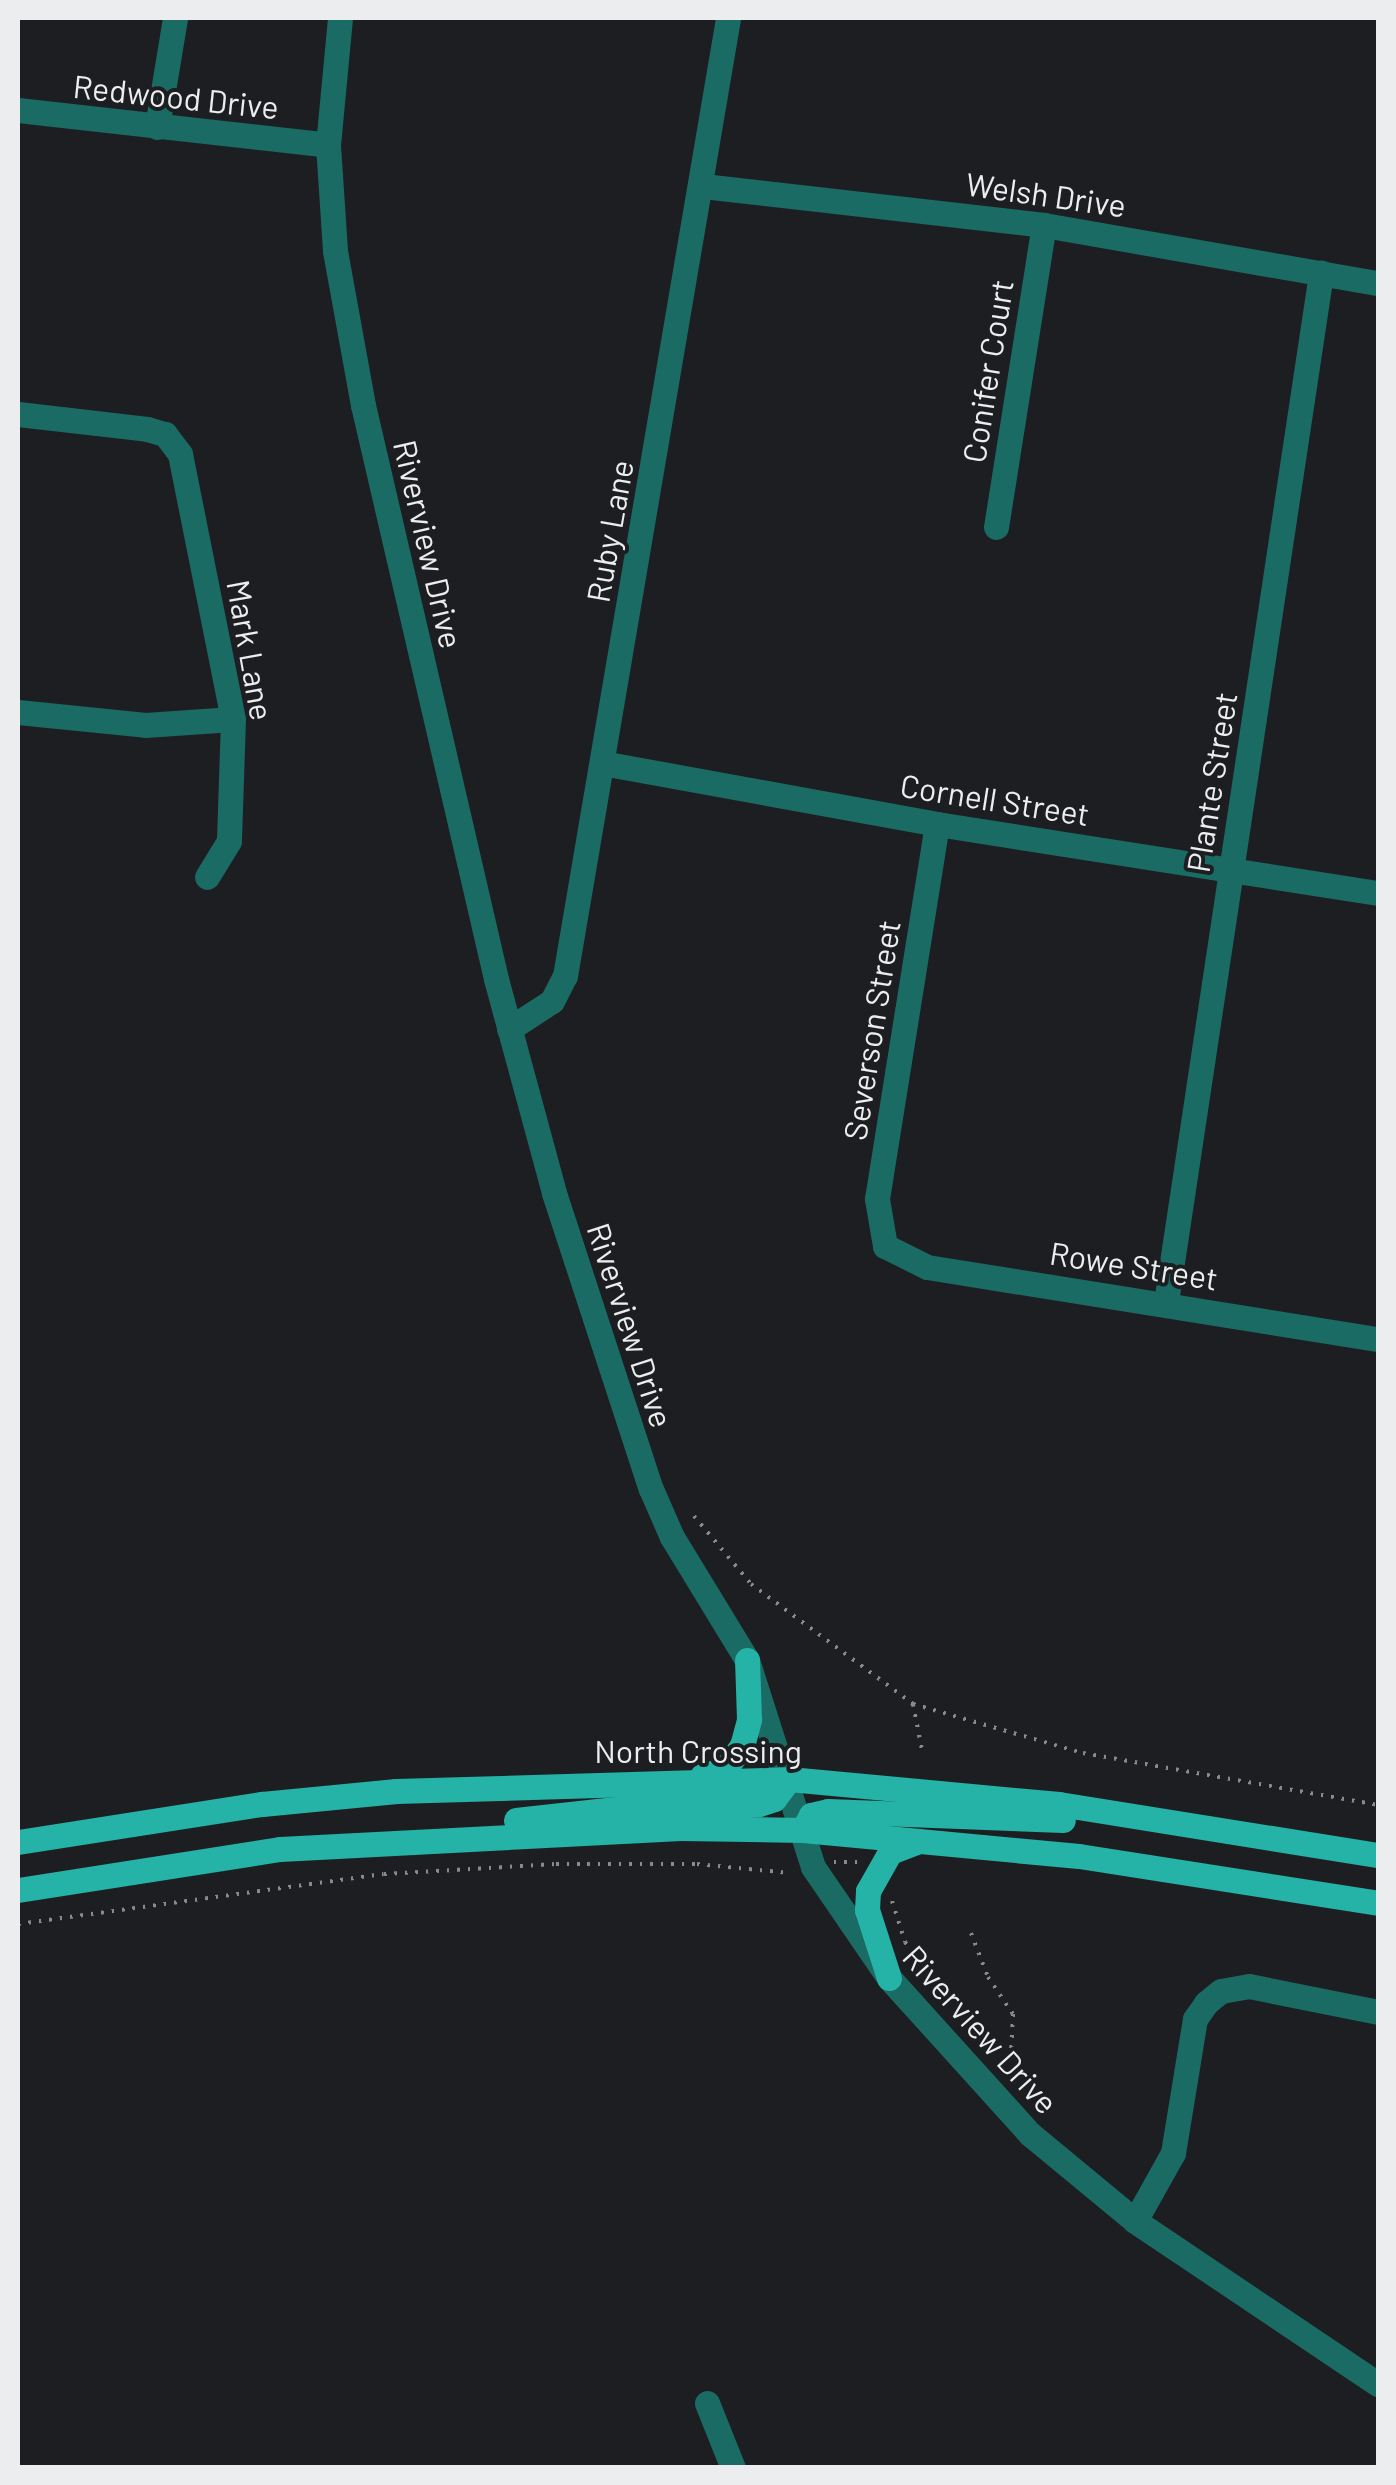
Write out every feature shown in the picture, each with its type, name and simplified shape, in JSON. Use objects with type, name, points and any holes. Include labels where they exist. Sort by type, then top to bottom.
[{"type":"main road","points":[[668,1781],[714,1774],[735,1759],[749,1719],[747,1660]]},
{"type":"main road","points":[[413,1838],[556,1813],[759,1804],[774,1800],[789,1779]]},
{"type":"main road","name":"North Crossing","points":[[18,1842],[262,1804],[668,1781],[789,1779],[1191,1824],[1378,1855]]},
{"type":"main road","points":[[803,1830],[811,1816],[828,1811],[1191,1824]]},
{"type":"main road","points":[[18,1890],[280,1849],[413,1838],[680,1828],[803,1830],[1080,1856],[1378,1903]]},
{"type":"main road","points":[[889,1978],[866,1902],[876,1868],[902,1844],[931,1840]]},
{"type":"street","points":[[156,127],[175,18]]},
{"type":"street","name":"Riverview Drive","points":[[340,18],[328,145],[335,251],[363,405],[509,1029],[554,1194],[651,1489],[672,1537],[747,1660],[789,1779],[813,1867],[889,1978],[1030,2134],[1135,2221],[1378,2384]]},
{"type":"street","name":"Ruby Lane","points":[[509,1029],[552,1001],[565,976],[703,186],[728,18]]},
{"type":"street","name":"Redwood Drive","points":[[18,110],[328,145]]},
{"type":"street","name":"Welsh Drive","points":[[703,186],[1044,225],[1378,283]]},
{"type":"street","name":"Conifer Court","points":[[996,527],[1044,225]]},
{"type":"street","name":"Plante Street","points":[[1166,1302],[1321,272]]},
{"type":"street","name":"Mark Lane","points":[[18,414],[165,434],[185,476],[233,719],[229,841],[207,878]]},
{"type":"street","points":[[18,712],[145,725],[233,719]]},
{"type":"street","name":"Cornell Street","points":[[602,762],[937,824],[1378,893]]},
{"type":"street","name":"Severson Street","points":[[885,1246],[877,1199],[937,824]]},
{"type":"street","name":"Rowe Street","points":[[885,1246],[926,1267],[1378,1338]]},
{"type":"street","points":[[1135,2221],[1173,2153],[1195,2019],[1206,2003],[1221,1992],[1249,1986],[1378,2012]]},
{"type":"street","points":[[707,2404],[733,2468]]},
{"type":"path","points":[[694,1516],[751,1584],[913,1704],[1083,1753],[1378,1804]]},
{"type":"path","points":[[913,1704],[923,1755]]},
{"type":"path","points":[[18,1924],[384,1874],[556,1864],[697,1864],[783,1874],[848,1862],[876,1868]]},
{"type":"path","points":[[891,1896],[906,1942],[1002,2066],[1015,2042],[1013,2014],[988,1977],[971,1933]]}]
